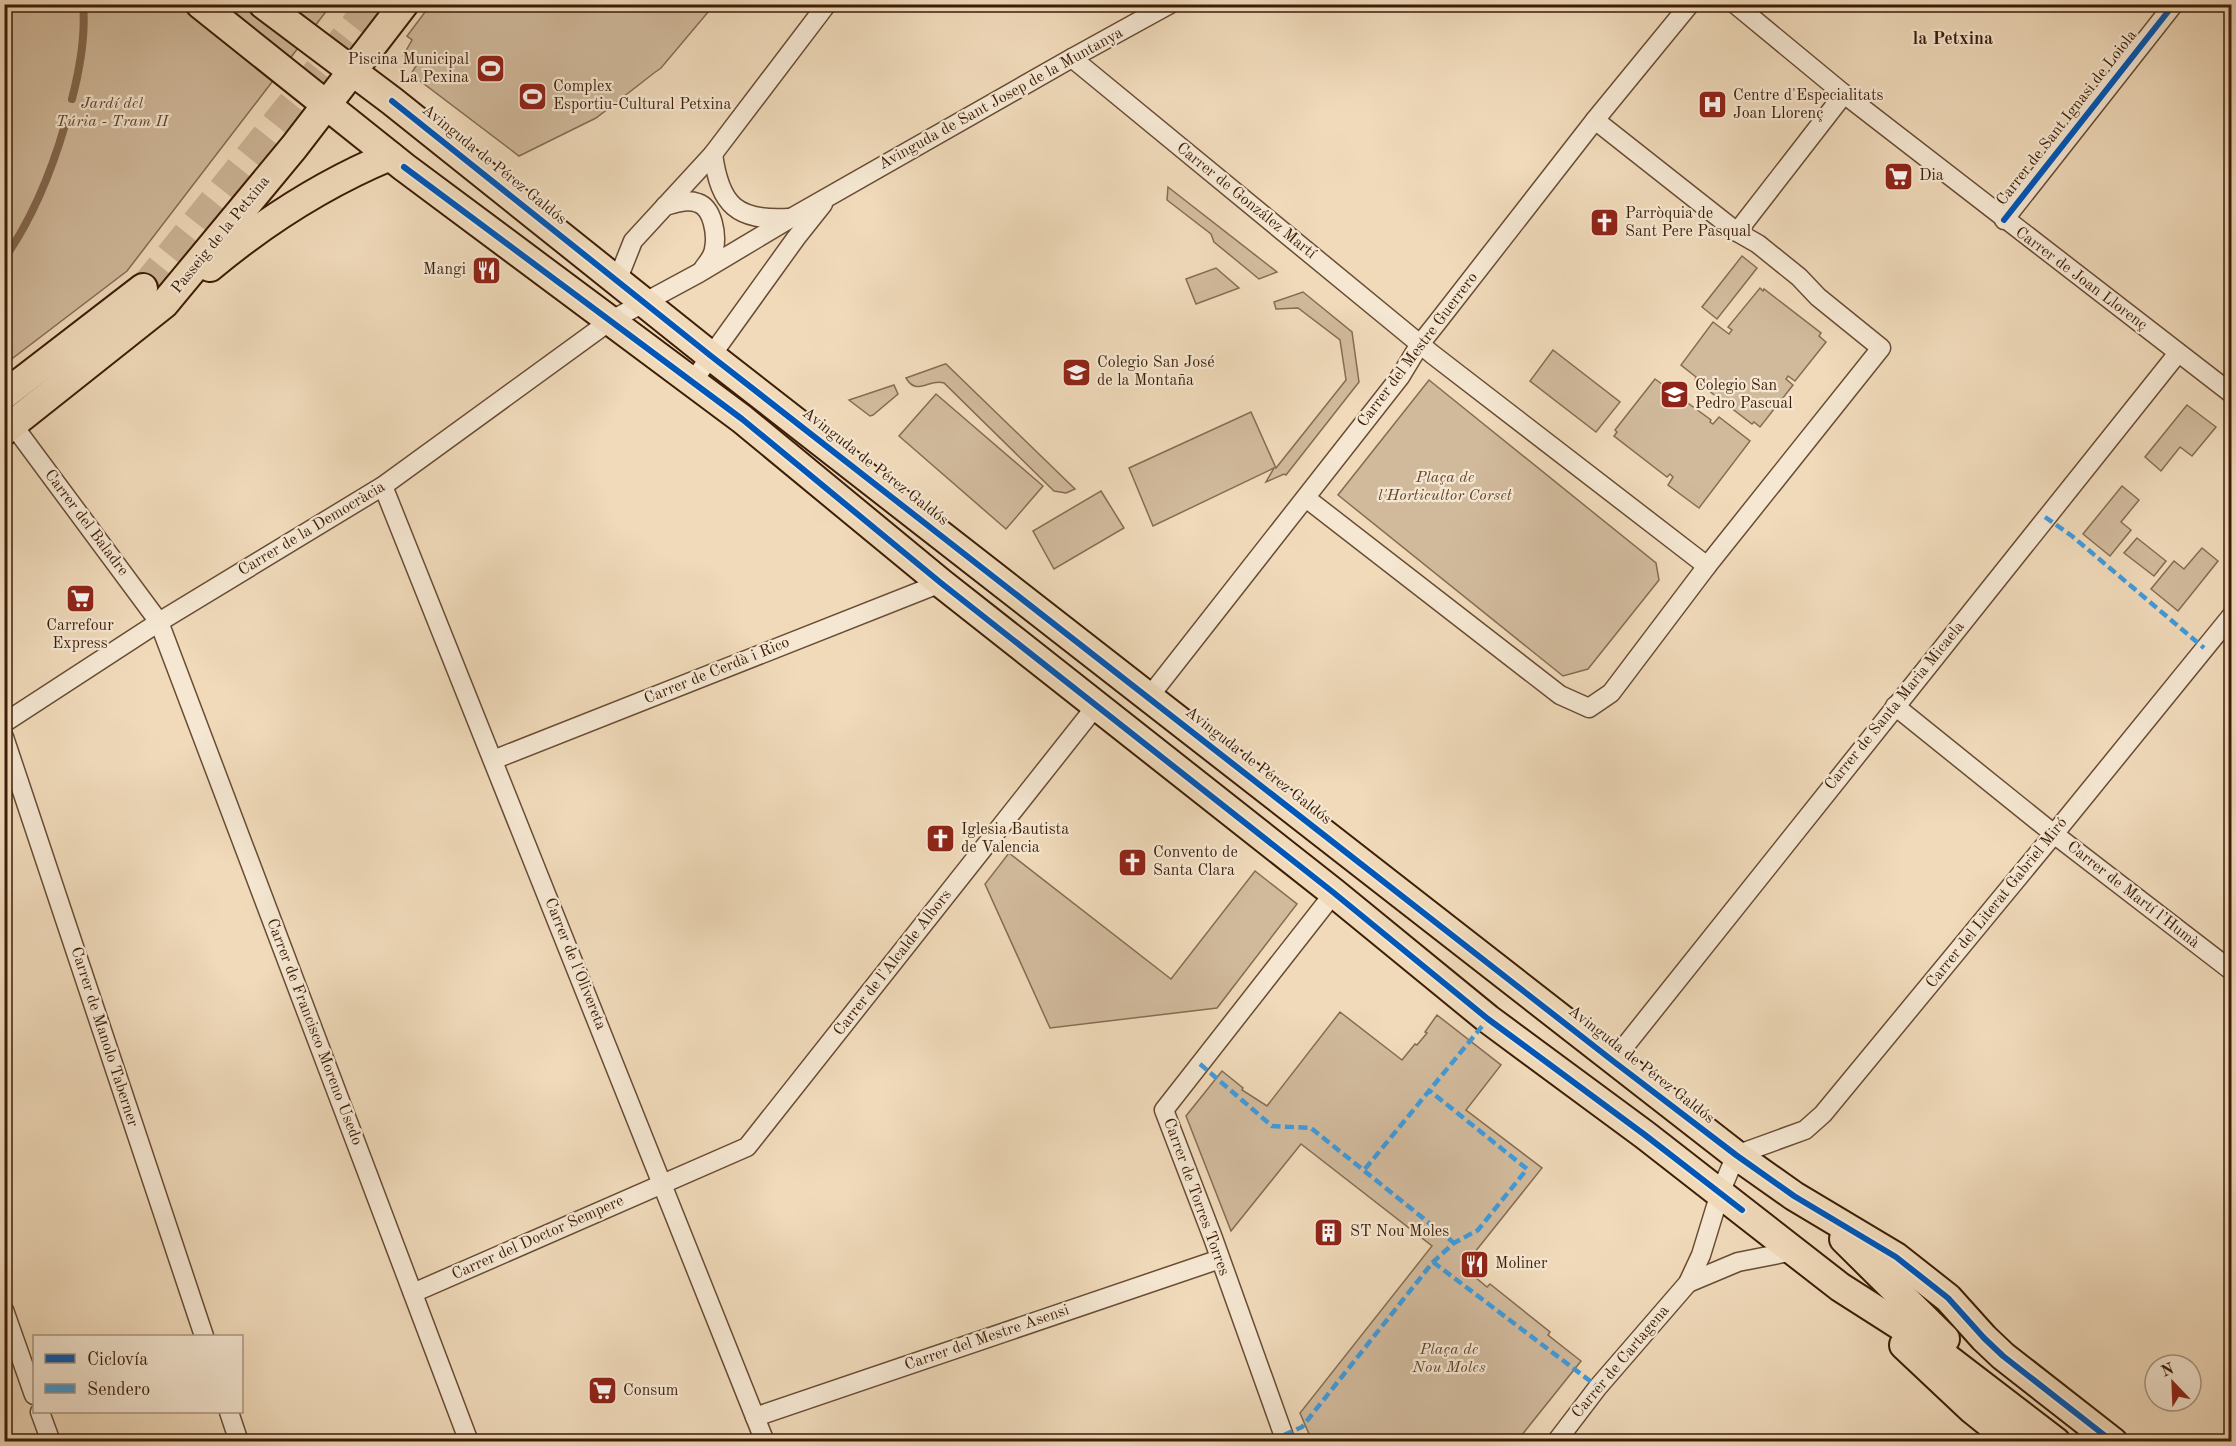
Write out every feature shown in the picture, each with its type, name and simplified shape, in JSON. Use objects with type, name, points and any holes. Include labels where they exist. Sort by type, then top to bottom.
[{"type":"main road","points":[[200,4],[390,156],[693,381],[941,583],[1334,893],[1488,1019],[1645,1135],[1840,1287],[1972,1409],[2013,1442]]},
{"type":"main road","name":"Avinguda de Pérez Galdós","points":[[263,4],[305,38],[353,71],[711,356],[1613,1061],[1736,1155],[1794,1196],[1896,1257],[1948,1298],[2003,1356],[2113,1442]]},
{"type":"main road","name":"Passeig de la Petxina","points":[[9,428],[153,296],[326,106],[404,4]]},
{"type":"main road","points":[[153,296],[240,243],[325,186],[390,156]]},
{"type":"main road","name":"Passeig de la Petxina","points":[[4,395],[153,296]]},
{"type":"main road","name":"Avinguda de Pérez Galdós","points":[[1794,1196],[1849,1243],[1947,1342],[2073,1442]]},
{"type":"main road","points":[[1840,1287],[1923,1340],[2056,1442]]},
{"type":"street","points":[[617,281],[633,241],[713,154],[827,4]]},
{"type":"street","name":"Avinguda de Sant Josep de la Muntanya","points":[[645,303],[1170,4]]},
{"type":"street","name":"Carrer del Mestre Guerrero","points":[[1149,697],[1400,377],[1420,344],[1595,120],[1690,4]]},
{"type":"street","name":"Carrer de Joan Llorenç","points":[[1735,4],[1844,94],[2004,220],[2232,394]]},
{"type":"street","name":"Carrer de Sant Ignasi de Loiola","points":[[2004,220],[2174,4]]},
{"type":"street","name":"Carrer de González Martí","points":[[1072,58],[1420,344]]},
{"type":"street","points":[[1737,232],[1844,94]]},
{"type":"street","points":[[1306,498],[1560,695],[1588,708],[1611,693],[1707,566],[1881,348],[1758,244],[1737,232],[1595,120]]},
{"type":"street","name":"Avinguda de Sant Josep de la Muntanya","points":[[713,154],[723,192],[735,207],[754,218],[791,218]]},
{"type":"street","name":"Avinguda de Sant Josep de la Muntanya","points":[[693,381],[796,238],[833,194]]},
{"type":"street","points":[[665,206],[682,201],[693,202],[700,204],[709,213],[715,237],[714,250],[699,273]]},
{"type":"street","points":[[610,321],[645,303]]},
{"type":"street","name":"Carrer de la Democràcia","points":[[4,723],[159,622],[383,486],[610,321]]},
{"type":"street","points":[[1420,344],[1707,566]]},
{"type":"street","name":"Carrer de Santa Maria Micaela","points":[[1613,1061],[2178,352]]},
{"type":"street","name":"Carrer del Baladre","points":[[9,428],[159,622]]},
{"type":"street","name":"Carrer de l'Olivereta","points":[[383,486],[765,1442]]},
{"type":"street","name":"Carrer de Cerdà i Rico","points":[[493,760],[941,583]]},
{"type":"street","name":"Carrer del Literat Gabriel Miró","points":[[1736,1155],[1805,1130],[1824,1114],[2232,615]]},
{"type":"street","name":"Carrer de Francisco Moreno Usedo","points":[[159,622],[469,1442]]},
{"type":"street","name":"Carrer de l'Alcalde Albors","points":[[663,1183],[747,1147],[1096,706]]},
{"type":"street","name":"Carrer de Martí l’Humà","points":[[1895,706],[2054,834],[2232,971]]},
{"type":"street","name":"Carrer de Manolo Taberner","points":[[4,737],[204,1335]]},
{"type":"street","name":"Carrer de Torres Torres","points":[[1286,1442],[1164,1110],[1334,893]]},
{"type":"street","points":[[1688,1283],[1701,1255],[1720,1193],[1736,1155]]},
{"type":"street","name":"Carrer del Doctor Sempere","points":[[413,1293],[663,1183]]},
{"type":"street","points":[[1688,1283],[1738,1262],[1794,1251]]},
{"type":"street","name":"Carrer del Mestre Asensi","points":[[755,1417],[1220,1259]]},
{"type":"street","name":"Carrer de Cartagena","points":[[1556,1442],[1598,1387],[1688,1283]]},
{"type":"street","points":[[4,1310],[33,1392]]},
{"type":"street","points":[[40,1413],[51,1442]]},
{"type":"street","points":[[229,1413],[239,1442]]},
{"type":"green space","name":"Complex Esportiu-Cultural Petxina","points":[[431,4],[714,5],[661,68],[596,118],[519,156],[411,74],[416,66],[403,56],[412,40],[407,36]]},
{"type":"green space","name":"Jardí del Túria - Tram II","points":[[5,5],[331,5],[127,271],[5,364]]},
{"type":"green space","points":[[1168,187],[1277,272],[1259,279],[1214,242],[1211,234],[1167,200]]},
{"type":"green space","points":[[1742,256],[1757,268],[1717,319],[1702,307]]},
{"type":"green space","points":[[1216,268],[1239,288],[1196,304],[1186,279]]},
{"type":"green space","points":[[1760,288],[1821,333],[1819,336],[1826,342],[1795,381],[1788,376],[1786,379],[1793,385],[1760,427],[1754,422],[1752,424],[1695,380],[1696,377],[1681,365],[1713,322],[1729,334],[1732,330],[1728,327]]},
{"type":"green space","points":[[1303,292],[1352,332],[1359,382],[1286,475],[1266,482],[1274,468],[1153,526],[1129,468],[1251,412],[1276,468],[1346,380],[1340,340],[1298,308],[1276,309],[1274,302]]},
{"type":"green space","points":[[1553,350],[1620,402],[1596,432],[1530,381]]},
{"type":"green space","points":[[946,364],[1075,489],[1066,493],[1054,491],[944,383],[919,387],[914,386],[906,378]]},
{"type":"green space","points":[[1655,379],[1711,420],[1713,424],[1719,417],[1750,441],[1699,508],[1668,485],[1673,477],[1670,474],[1667,477],[1614,436],[1617,432],[1615,430]]},
{"type":"green space","name":"Plaça de l'Horticultor Corset","points":[[1429,380],[1656,563],[1659,580],[1588,669],[1563,676],[1338,495]]},
{"type":"green space","points":[[894,385],[898,394],[870,416],[849,400]]},
{"type":"green space","points":[[936,394],[1043,486],[1006,529],[899,436]]},
{"type":"green space","points":[[2187,405],[2216,427],[2192,456],[2180,447],[2161,471],[2145,457]]},
{"type":"green space","points":[[2122,486],[2139,500],[2121,522],[2131,530],[2110,556],[2083,534]]},
{"type":"green space","points":[[1101,491],[1124,528],[1054,569],[1033,531]]},
{"type":"green space","points":[[2137,538],[2166,561],[2154,576],[2124,553]]},
{"type":"green space","points":[[2202,548],[2218,561],[2178,611],[2151,589],[2174,561],[2184,569]]},
{"type":"green space","points":[[1009,853],[1171,979],[1255,871],[1297,904],[1217,1008],[1050,1028],[985,884]]},
{"type":"green space","name":"Plaça de Nou Moles","points":[[1340,1012],[1402,1060],[1427,1033],[1425,1032],[1437,1015],[1501,1065],[1466,1110],[1542,1168],[1463,1267],[1487,1287],[1490,1284],[1550,1332],[1548,1335],[1581,1361],[1517,1441],[1312,1441],[1300,1413],[1432,1246],[1301,1144],[1231,1231],[1186,1116],[1222,1071],[1243,1088],[1242,1090],[1267,1106]]},
{"type":"waterway","points":[[72,99],[82,52],[83,4]]},
{"type":"waterway","points":[[4,259],[24,228],[40,195],[65,125]]},
{"type":"tunnel","points":[[143,288],[371,4]]},
{"type":"marked path","points":[[2045,517],[2072,536],[2204,648]]},
{"type":"marked path","points":[[1365,1169],[1488,1019]]},
{"type":"marked path","points":[[1200,1064],[1272,1126],[1311,1128],[1454,1243]]},
{"type":"marked path","points":[[1284,1435],[1302,1427],[1433,1262],[1454,1243],[1478,1230],[1527,1169],[1430,1091]]},
{"type":"marked path","points":[[1433,1262],[1598,1387]]},
{"type":"cycle path","points":[[2004,220],[2174,4]]},
{"type":"cycle path","points":[[392,101],[711,356],[1613,1061],[1736,1155],[1794,1196],[1896,1257],[1948,1298],[2003,1356],[2113,1442]]},
{"type":"cycle path","points":[[404,167],[742,419],[941,583],[1334,893],[1488,1019],[1742,1210]]},
{"type":"place","name":"Piscina Municipal La Pexina","points":[[490,69]]},
{"type":"place","name":"Complex Esportiu-Cultural Petxina","points":[[532,96]]},
{"type":"place","name":"Centre d'Especialitats Joan Llorenç","points":[[1712,105]]},
{"type":"place","name":"Dia","points":[[1898,176]]},
{"type":"place","name":"Parròquia de Sant Pere Pasqual","points":[[1604,223]]},
{"type":"place","name":"Mangi","points":[[487,270]]},
{"type":"place","name":"Colegio San José de la Montaña","points":[[1076,372]]},
{"type":"place","name":"Colegio San Pedro Pascual","points":[[1674,395]]},
{"type":"place","name":"Carrefour Express","points":[[80,598]]},
{"type":"place","name":"Iglesia Bautista de Valencia","points":[[940,839]]},
{"type":"place","name":"Convento de Santa Clara","points":[[1132,862]]},
{"type":"place","name":"ST Nou Moles","points":[[1329,1232]]},
{"type":"place","name":"Moliner","points":[[1474,1264]]},
{"type":"place","name":"Consum","points":[[602,1391]]},
{"type":"district","name":"la Petxina","points":[[1953,39]]}]
